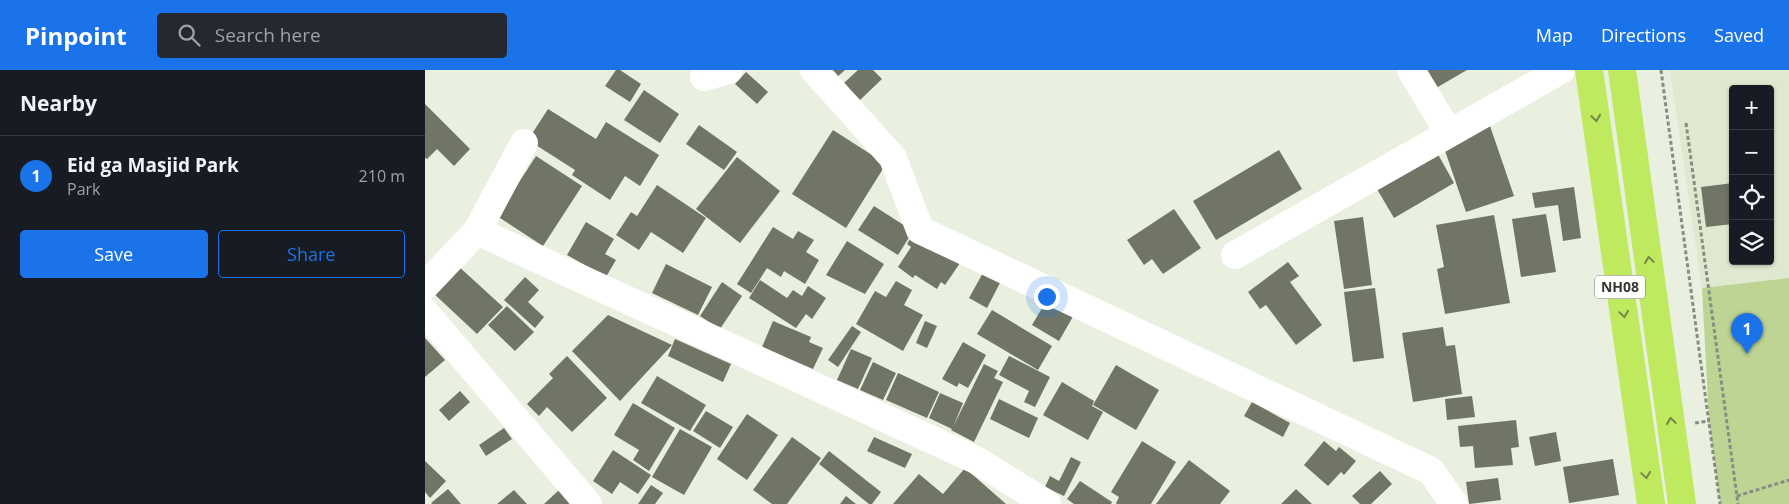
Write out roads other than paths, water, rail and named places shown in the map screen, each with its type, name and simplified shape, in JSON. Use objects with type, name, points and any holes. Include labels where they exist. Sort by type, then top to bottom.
[{"type":"highway","name":"NH08","points":[[1589,70],[1651,504]]},
{"type":"highway","name":"NH08","points":[[1623,70],[1682,504]]},
{"type":"street","points":[[814,70],[893,158],[920,230],[1431,471],[1454,504]]},
{"type":"street","points":[[1411,70],[1449,133]]},
{"type":"street","points":[[1235,255],[1561,70]]},
{"type":"street","points":[[425,286],[477,232],[524,144]]},
{"type":"street","points":[[477,232],[976,460],[1047,504]]},
{"type":"street","points":[[425,312],[588,504]]},
{"type":"place","name":"Eid ga Masjid Park","points":[[1747,354]]}]
